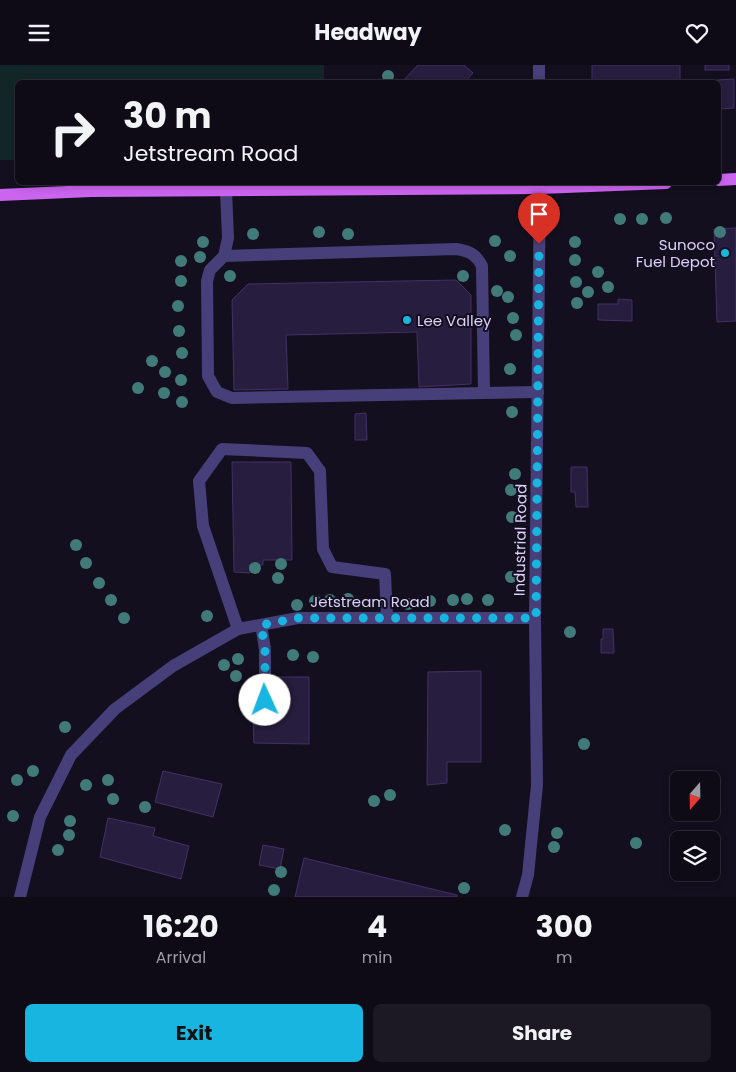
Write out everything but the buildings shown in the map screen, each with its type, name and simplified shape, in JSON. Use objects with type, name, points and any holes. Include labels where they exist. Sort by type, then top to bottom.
[{"type":"main road","points":[[721,180],[736,179]]},
{"type":"main road","points":[[0,195],[91,191],[226,191],[540,185]]},
{"type":"street","points":[[539,65],[539,80]]},
{"type":"street","name":"Industrial Road","points":[[522,897],[528,875],[537,785],[536,618],[540,185]]},
{"type":"street","points":[[226,191],[228,238],[224,256],[210,270],[207,281],[208,376],[217,392],[232,398],[538,392]]},
{"type":"street","points":[[224,256],[456,249],[476,256],[482,266],[484,393]]},
{"type":"street","points":[[238,629],[203,526],[199,481],[222,449],[307,453],[320,471],[322,549],[332,567],[385,574],[387,618]]},
{"type":"street","name":"Jetstream Road","points":[[20,897],[40,817],[71,755],[115,709],[173,666],[238,629],[298,618],[536,618]]},
{"type":"street","points":[[261,625],[265,649],[265,700]]},
{"type":"green space","points":[[0,65],[324,65],[324,80],[15,80],[15,160],[0,160]]},
{"type":"place","name":"Sunoco Fuel Depot","points":[[725,253]]},
{"type":"place","name":"Lee Valley","points":[[407,320]]},
{"type":"route","points":[[265,700],[265,649],[261,625],[298,618],[536,618],[539,244]]}]
